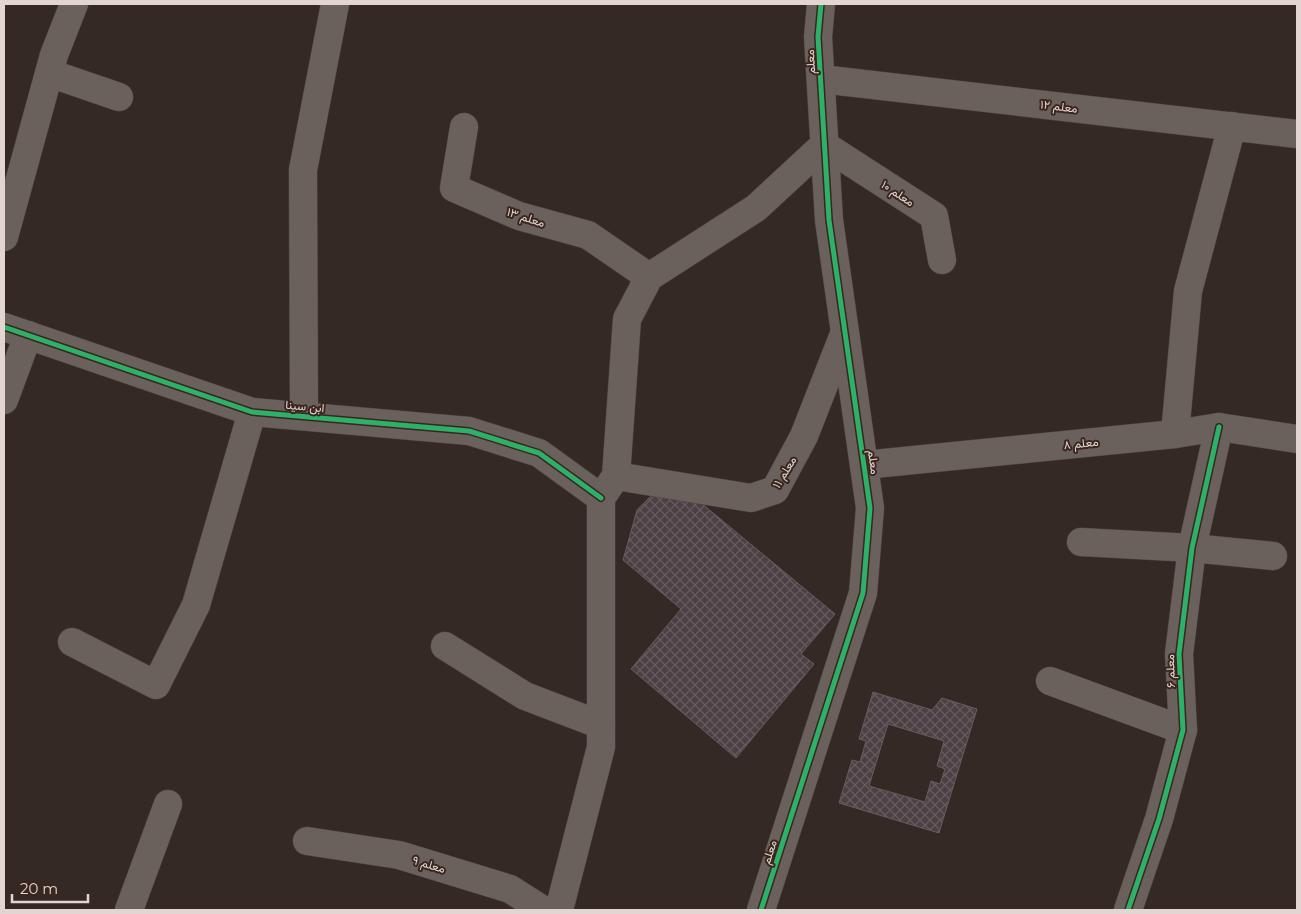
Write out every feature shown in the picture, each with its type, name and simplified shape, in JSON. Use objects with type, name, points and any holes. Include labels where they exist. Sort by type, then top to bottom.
[{"type":"street","points":[[4,237],[54,55],[74,4]]},
{"type":"street","points":[[304,416],[302,170],[335,4]]},
{"type":"street","name":"معلم","points":[[761,910],[863,592],[870,508],[829,220],[818,37],[821,4]]},
{"type":"street","points":[[49,73],[118,97]]},
{"type":"street","name":"معلم ۱۲","points":[[821,79],[1297,134]]},
{"type":"street","points":[[1175,434],[1188,290],[1232,126]]},
{"type":"street","name":"معلم ۱۳","points":[[464,127],[454,188],[519,216],[588,235],[649,277]]},
{"type":"street","points":[[559,910],[601,747],[600,498],[616,476],[627,319],[649,277],[756,208],[824,144]]},
{"type":"street","name":"معلم ۱۰","points":[[824,144],[934,216],[942,260]]},
{"type":"street","points":[[4,400],[16,331]]},
{"type":"street","name":"ابن سینا","points":[[16,331],[252,412],[469,431],[539,452],[600,498]]},
{"type":"street","name":"معلم ۱۱","points":[[616,476],[751,498],[775,490],[804,436],[845,333]]},
{"type":"street","points":[[72,642],[156,685],[196,605],[252,412]]},
{"type":"street","name":"معلم ۸","points":[[864,465],[1175,434],[1219,427],[1297,439]]},
{"type":"street","name":"معلم ۶","points":[[1128,910],[1159,819],[1183,730],[1179,654],[1192,548],[1219,427]]},
{"type":"street","points":[[1081,542],[1192,548],[1273,556]]},
{"type":"street","points":[[445,646],[525,696],[601,725]]},
{"type":"street","points":[[1050,681],[1183,730]]},
{"type":"street","points":[[130,910],[168,804]]},
{"type":"street","name":"معلم ۹","points":[[306,841],[399,855],[510,888],[544,910]]},
{"type":"building","points":[[654,493],[695,498],[835,614],[801,654],[814,664],[736,758],[631,669],[681,609],[623,560],[637,510]]},
{"type":"building","points":[[873,692],[932,710],[942,698],[977,709],[939,833],[839,803],[852,760],[860,762],[866,741],[859,739]],"holes":[[[888,724],[944,741],[937,766],[945,769],[940,784],[931,781],[925,802],[869,786]]]},
{"type":"cycle path","points":[[761,910],[863,593],[870,508],[829,220],[818,37],[821,4]]},
{"type":"cycle path","points":[[4,327],[252,412],[469,431],[539,453],[601,498]]},
{"type":"cycle path","points":[[1128,910],[1159,819],[1183,730],[1179,654],[1192,548],[1219,427]]}]
